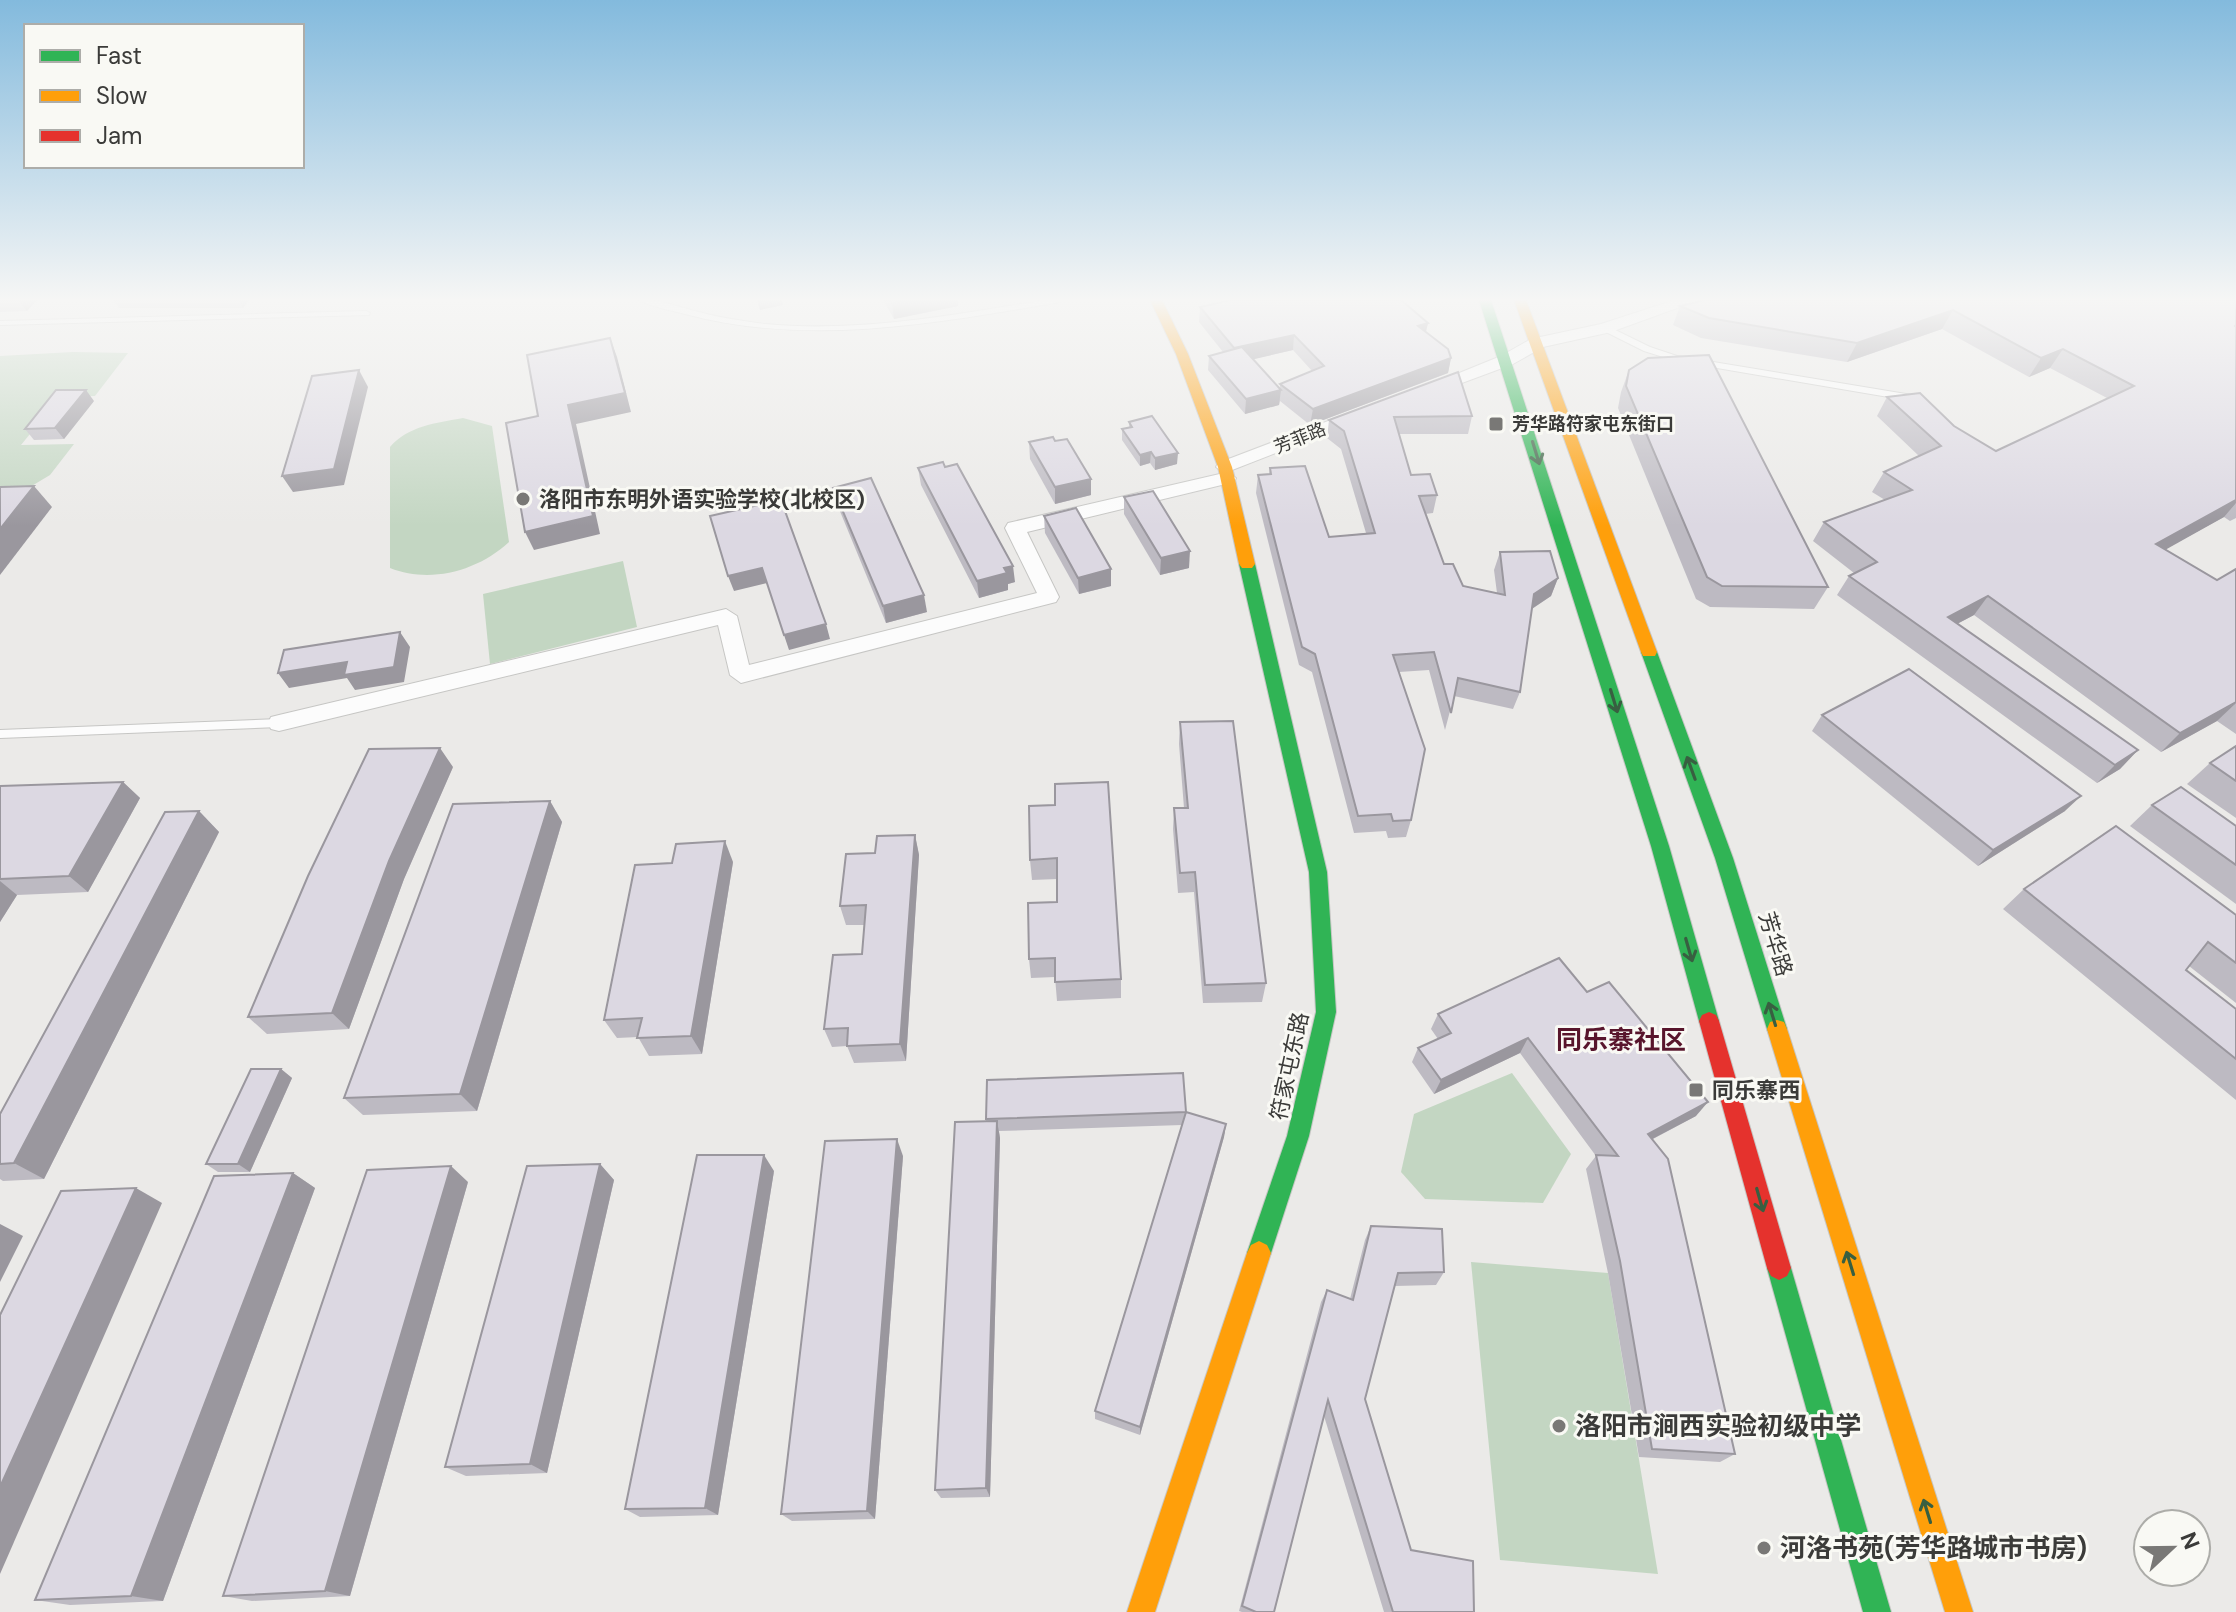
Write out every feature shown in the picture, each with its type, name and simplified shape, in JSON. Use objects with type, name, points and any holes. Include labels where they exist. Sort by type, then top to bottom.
[{"type":"main road","name":"符家屯东路","points":[[1141,1612],[1298,1136],[1326,1012],[1318,872],[1226,473],[1190,375]]},
{"type":"main road","points":[[1512,375],[1660,846],[1877,1612]]},
{"type":"main road","name":"芳华路","points":[[1549,375],[1724,858],[1959,1612]]},
{"type":"street","points":[[1418,393],[1466,375]]},
{"type":"street","name":"芳菲路","points":[[279,723],[726,616],[741,675],[1049,597],[1015,528],[1226,473],[1373,409]]},
{"type":"lane","points":[[1777,375],[1917,399]]},
{"type":"lane","points":[[0,734],[279,723]]},
{"type":"green space","points":[[0,375],[111,375],[95,396],[60,397],[21,445],[74,444],[50,475],[0,505]]},
{"type":"green space","points":[[463,418],[492,426],[509,542],[483,561],[453,572],[421,575],[390,568],[390,447],[414,430]]},
{"type":"green space","points":[[623,561],[637,627],[490,664],[483,594]]},
{"type":"green space","points":[[1512,1073],[1571,1154],[1543,1203],[1425,1199],[1401,1172],[1414,1114]]},
{"type":"green space","points":[[1471,1262],[1608,1273],[1658,1574],[1500,1560]]},
{"type":"building","points":[[358,375],[334,469],[282,476],[312,376]]},
{"type":"building","points":[[531,375],[620,375],[625,393],[568,405],[593,516],[525,532],[506,423],[538,416]]},
{"type":"building","points":[[1226,375],[1268,375],[1281,390],[1246,399]]},
{"type":"building","points":[[1301,375],[1404,375],[1313,409],[1280,384]]},
{"type":"building","points":[[1449,375],[1459,375],[1472,416],[1394,417],[1411,475],[1430,474],[1437,495],[1419,496],[1444,564],[1453,564],[1463,586],[1505,595],[1500,552],[1550,551],[1558,578],[1534,594],[1520,692],[1458,678],[1451,713],[1434,652],[1393,655],[1425,749],[1411,820],[1393,821],[1391,814],[1358,816],[1315,654],[1302,647],[1258,475],[1271,474],[1270,468],[1305,466],[1329,537],[1375,533],[1344,431],[1329,420]]},
{"type":"building","points":[[1628,375],[1719,375],[1828,587],[1722,586],[1707,577],[1626,386]]},
{"type":"building","points":[[2113,375],[2236,375],[2236,500],[2156,544],[2217,580],[2236,569],[2236,702],[2180,733],[1988,596],[1948,617],[2138,750],[2115,765],[1849,576],[1877,562],[1824,522],[1912,490],[1884,472],[1941,446],[1887,397],[1920,393],[1954,426],[1996,451],[2134,386]]},
{"type":"building","points":[[56,390],[86,390],[55,428],[25,429]]},
{"type":"building","points":[[1152,416],[1178,453],[1155,458],[1151,452],[1140,455],[1122,429],[1132,427],[1129,422]]},
{"type":"building","points":[[1053,437],[1055,441],[1067,439],[1091,479],[1055,487],[1029,442]]},
{"type":"building","points":[[943,462],[945,467],[957,464],[1013,566],[1004,568],[1007,573],[977,581],[918,468]]},
{"type":"building","points":[[871,478],[924,595],[883,606],[833,488]]},
{"type":"building","points":[[34,486],[0,529],[0,487]]},
{"type":"building","points":[[1153,491],[1190,551],[1161,558],[1124,497]]},
{"type":"building","points":[[781,500],[826,624],[784,635],[762,568],[728,576],[710,516]]},
{"type":"building","points":[[1076,508],[1111,569],[1078,578],[1044,516]]},
{"type":"building","points":[[400,632],[394,667],[344,675],[347,662],[278,673],[284,650]]},
{"type":"building","points":[[1909,669],[2081,796],[1993,850],[1822,715]]},
{"type":"building","points":[[1233,721],[1266,983],[1205,985],[1195,872],[1180,873],[1174,808],[1188,808],[1180,722]]},
{"type":"building","points":[[2236,746],[2236,781],[2210,763]]},
{"type":"building","points":[[440,748],[389,861],[332,1013],[248,1017],[308,876],[369,749]]},
{"type":"building","points":[[123,782],[69,876],[0,879],[0,786]]},
{"type":"building","points":[[1108,782],[1121,979],[1055,982],[1055,958],[1029,959],[1028,903],[1057,902],[1057,858],[1030,860],[1029,806],[1055,805],[1055,784]]},
{"type":"building","points":[[2181,787],[2236,826],[2236,865],[2152,805]]},
{"type":"building","points":[[550,801],[460,1094],[344,1098],[453,804]]},
{"type":"building","points":[[199,811],[14,1163],[0,1164],[0,1114],[165,812]]},
{"type":"building","points":[[2116,826],[2236,915],[2236,963],[2208,942],[2186,970],[2236,1009],[2236,1059],[2024,889]]},
{"type":"building","points":[[915,835],[900,1044],[847,1046],[848,1028],[824,1029],[833,955],[862,954],[866,905],[840,906],[846,854],[875,853],[877,836]]},
{"type":"building","points":[[725,841],[691,1036],[637,1038],[642,1018],[604,1020],[635,865],[672,863],[676,844]]},
{"type":"building","points":[[1559,958],[1587,992],[1609,982],[1708,1102],[1648,1134],[1668,1159],[1735,1454],[1652,1449],[1620,1261],[1596,1155],[1618,1156],[1528,1038],[1441,1080],[1418,1048],[1451,1033],[1438,1014]]},
{"type":"building","points":[[251,1069],[281,1069],[238,1164],[206,1164]]},
{"type":"building","points":[[1183,1073],[1186,1112],[986,1119],[987,1080]]},
{"type":"building","points":[[1186,1112],[1226,1124],[1140,1427],[1095,1411]]},
{"type":"building","points":[[997,1121],[986,1488],[935,1490],[955,1122]]},
{"type":"building","points":[[897,1139],[867,1511],[781,1514],[825,1141]]},
{"type":"building","points":[[697,1155],[764,1155],[705,1508],[625,1509]]},
{"type":"building","points":[[600,1164],[530,1464],[445,1467],[527,1166]]},
{"type":"building","points":[[451,1166],[325,1591],[223,1596],[367,1170]]},
{"type":"building","points":[[293,1173],[131,1596],[35,1600],[214,1176]]},
{"type":"building","points":[[136,1188],[0,1487],[0,1315],[61,1191]]},
{"type":"building","points":[[1371,1226],[1442,1229],[1444,1272],[1398,1273],[1365,1399],[1411,1550],[1473,1561],[1474,1612],[1393,1612],[1328,1400],[1274,1612],[1256,1612],[1242,1606],[1327,1290],[1353,1300]]},
{"type":"traffic: fast","points":[[1509,375],[1660,846],[1709,1021]]},
{"type":"traffic: fast","points":[[1247,564],[1318,872],[1326,1012],[1298,1136],[1259,1253]]},
{"type":"traffic: fast","points":[[1649,652],[1724,858],[1777,1029]]},
{"type":"traffic: fast","points":[[1779,1268],[1877,1612]]},
{"type":"traffic: slow","points":[[1190,375],[1225,467],[1247,564]]},
{"type":"traffic: slow","points":[[1548,375],[1649,652]]},
{"type":"traffic: slow","points":[[1777,1029],[1959,1612]]},
{"type":"traffic: slow","points":[[1141,1612],[1259,1253]]},
{"type":"traffic: jam","points":[[1709,1021],[1779,1268]]},
{"type":"place","name":"芳华路符家屯东街口","points":[[1496,424]]},
{"type":"place","name":"洛阳市东明外语实验学校(北校区)","points":[[523,499]]},
{"type":"place","name":"同乐寨西","points":[[1696,1090]]},
{"type":"place","name":"洛阳市涧西实验初级中学","points":[[1559,1426]]},
{"type":"place","name":"河洛书苑(芳华路城市书房)","points":[[1764,1548]]},
{"type":"district","name":"同乐寨社区","points":[[1621,1040]]}]
